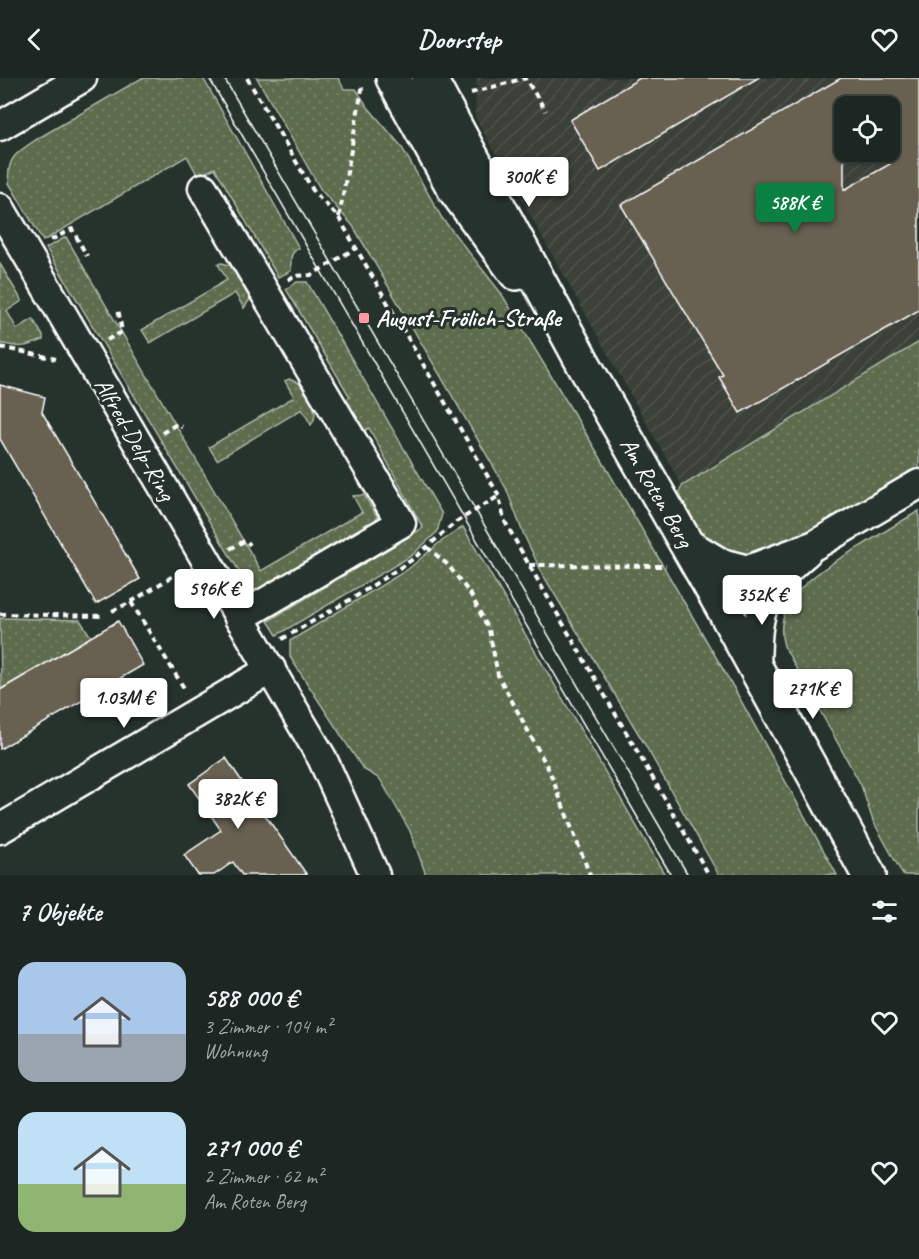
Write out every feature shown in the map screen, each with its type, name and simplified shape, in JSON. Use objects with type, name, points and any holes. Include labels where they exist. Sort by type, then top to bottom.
[{"type":"main road","name":"Am Roten Berg","points":[[393,78],[455,190],[583,363]]},
{"type":"main road","name":"Am Roten Berg","points":[[429,78],[583,363],[679,554],[756,668],[869,875]]},
{"type":"street","points":[[0,126],[82,78]]},
{"type":"street","points":[[203,188],[401,523],[239,618]]},
{"type":"street","name":"Alfred-Delp-Ring","points":[[0,208],[91,348],[213,556],[239,618],[322,758],[375,875]]},
{"type":"street","points":[[756,668],[758,627],[763,605],[792,564],[815,545],[919,484]]},
{"type":"street","points":[[679,554],[748,570],[815,545]]},
{"type":"street","points":[[0,829],[198,712],[265,660]]},
{"type":"path","points":[[247,78],[314,192],[339,218],[499,495],[504,520],[529,565],[709,875]]},
{"type":"path","points":[[339,218],[364,78]]},
{"type":"path","points":[[468,94],[525,78],[546,111]]},
{"type":"path","points":[[48,242],[72,229],[87,256]]},
{"type":"path","points":[[266,294],[294,276],[311,275],[356,248]]},
{"type":"path","points":[[0,347],[65,361],[122,332],[118,308]]},
{"type":"path","points":[[153,438],[175,425],[182,427]]},
{"type":"path","points":[[265,660],[413,559],[456,522],[499,495]]},
{"type":"path","points":[[112,611],[246,540],[250,545]]},
{"type":"path","points":[[427,547],[448,565],[471,595],[489,630],[498,675],[549,770],[590,875]]},
{"type":"path","points":[[529,565],[679,554]]},
{"type":"path","points":[[131,602],[198,712]]},
{"type":"path","points":[[0,614],[103,616]]},
{"type":"shaded area","points":[[477,78],[919,78],[919,342],[682,486],[475,117]]},
{"type":"green space","points":[[142,78],[203,78],[299,248],[292,255],[291,271],[278,277],[215,168],[198,176],[187,156],[43,241],[9,183],[9,167],[14,156],[37,139]]},
{"type":"green space","points":[[257,78],[338,78],[344,89],[356,89],[367,106],[401,146],[442,218],[501,293],[600,457],[735,690],[837,875],[719,875],[644,743],[543,575],[523,533],[506,488],[353,226],[321,190]]},
{"type":"green space","points":[[66,237],[261,571],[362,512],[353,496],[364,495],[377,516],[372,529],[368,523],[252,593],[46,248]]},
{"type":"green space","points":[[0,264],[22,301],[7,311],[17,329],[33,319],[43,340],[22,346],[0,343]]},
{"type":"green space","points":[[218,264],[232,266],[249,295],[250,299],[244,308],[235,293],[150,343],[142,330],[227,280]]},
{"type":"green space","points":[[297,282],[307,282],[442,514],[437,532],[411,556],[277,635],[268,621],[423,528],[369,428],[360,433],[342,402],[350,397],[286,289]]},
{"type":"green space","points":[[919,342],[919,473],[776,550],[747,556],[733,555],[715,547],[700,533],[676,499],[682,486]]},
{"type":"green space","points":[[289,379],[299,383],[312,404],[315,414],[311,425],[302,409],[217,460],[209,447],[294,397],[285,381]]},
{"type":"green space","points":[[919,511],[919,875],[903,875],[873,821],[861,785],[784,646],[782,628],[785,612],[793,598],[819,573]]},
{"type":"green space","points":[[463,527],[665,875],[426,875],[410,831],[380,779],[363,769],[290,657],[290,641],[407,570],[439,543]]},
{"type":"green space","points":[[0,618],[80,620],[91,637],[1,689]]},
{"type":"building","points":[[640,78],[758,78],[600,171],[570,120]]},
{"type":"building","points":[[841,78],[919,78],[919,310],[740,413],[719,377],[723,375],[621,205]]},
{"type":"building","points":[[0,385],[45,397],[42,412],[140,579],[96,604],[0,439]]},
{"type":"building","points":[[118,621],[143,665],[0,749],[0,690]]},
{"type":"building","points":[[226,758],[307,875],[242,875],[233,862],[214,875],[198,875],[184,855],[221,830],[189,784]]},
{"type":"tram line","points":[[209,78],[671,875]]},
{"type":"tram line","points":[[224,78],[688,875]]},
{"type":"place","name":"August-Frölich-Straße","points":[[364,318]]}]
